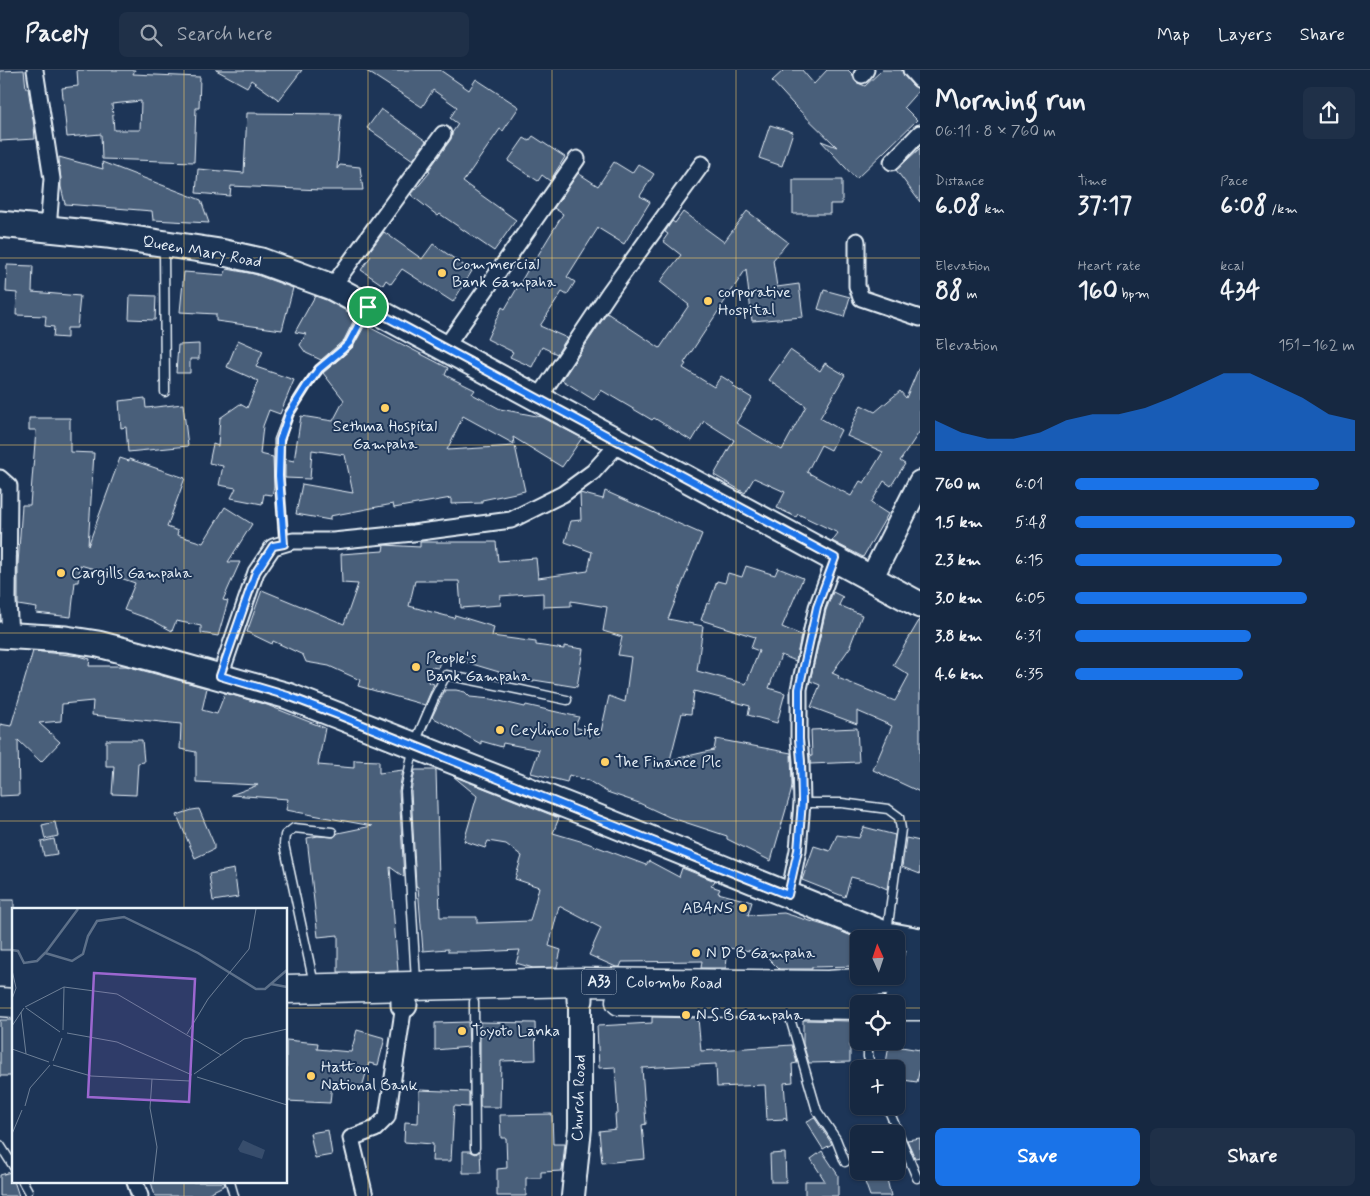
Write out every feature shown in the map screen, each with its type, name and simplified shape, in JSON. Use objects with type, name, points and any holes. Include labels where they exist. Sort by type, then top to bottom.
[{"type":"highway","name":"Colombo Road","points":[[288,989],[315,988],[408,992],[580,991],[828,985],[916,976]]},
{"type":"highway","name":"Colombo Road","points":[[288,1007],[408,992],[474,1002],[580,991],[786,1004],[850,1005]]},
{"type":"highway","points":[[905,1006],[920,1006]]},
{"type":"main road","name":"Queen Mary Road","points":[[0,224],[48,228],[220,252],[261,261],[332,287],[920,605]]},
{"type":"main road","points":[[5,635],[66,639],[98,644],[288,696],[788,895],[868,930]]},
{"type":"main road","points":[[905,941],[920,942]]},
{"type":"main road","points":[[905,960],[916,976]]},
{"type":"street","points":[[35,70],[52,179],[48,228]]},
{"type":"street","points":[[911,70],[920,80]]},
{"type":"street","points":[[892,162],[920,133]]},
{"type":"street","points":[[332,287],[442,134]]},
{"type":"street","points":[[445,348],[577,159]]},
{"type":"street","points":[[538,399],[609,293],[702,164]]},
{"type":"street","points":[[857,240],[857,286],[861,298],[920,318]]},
{"type":"street","points":[[220,676],[256,572],[273,546],[292,541],[334,541],[511,520],[563,494],[593,472],[620,442]]},
{"type":"street","points":[[0,478],[9,486],[8,601],[5,635]]},
{"type":"street","points":[[871,579],[920,482]]},
{"type":"street","points":[[788,895],[798,850],[802,802],[799,689],[817,607],[835,558]]},
{"type":"street","name":"Church Road","points":[[573,1196],[580,1128],[580,991]]},
{"type":"street","points":[[365,1196],[351,1138],[375,1129],[387,1117],[408,992]]},
{"type":"street","points":[[136,1184],[140,1196]]},
{"type":"lane","points":[[164,244],[165,392]]},
{"type":"lane","points":[[284,544],[279,476],[280,440],[289,414],[319,369],[349,343],[368,307]]},
{"type":"lane","points":[[408,992],[405,791],[414,745],[446,675],[567,700]]},
{"type":"lane","points":[[802,802],[842,803],[888,809],[898,817],[901,829],[892,930]]},
{"type":"lane","points":[[315,988],[284,844],[285,836],[294,828],[332,832]]},
{"type":"lane","points":[[474,1002],[475,1148]]},
{"type":"lane","points":[[786,1004],[817,1111],[836,1139],[845,1162]]},
{"type":"lane","points":[[892,1115],[917,1178]]},
{"type":"lane","points":[[0,1145],[12,1164]]},
{"type":"lane","points":[[24,1184],[28,1191]]},
{"type":"building","points":[[24,70],[35,139],[0,141],[0,71]]},
{"type":"building","points":[[77,70],[135,70],[133,74],[200,77],[199,108],[196,108],[194,162],[102,159],[101,134],[67,137],[62,88],[78,86]],"holes":[[[141,101],[140,130],[114,130],[112,104]]]},
{"type":"building","points":[[216,70],[302,70],[279,100],[251,80],[247,87]]},
{"type":"building","points":[[365,70],[440,70],[469,90],[476,79],[519,107],[503,131],[500,129],[463,182],[516,220],[494,251],[440,214],[438,216],[411,195],[430,172],[428,171],[451,139],[452,133],[458,124],[450,118],[457,107],[433,90],[422,107]]},
{"type":"building","points":[[784,70],[802,70],[814,84],[827,70],[848,70],[856,82],[865,86],[882,70],[902,70],[904,76],[913,86],[920,89],[904,107],[917,120],[856,179],[821,141],[837,147],[772,81]]},
{"type":"building","points":[[381,109],[426,141],[413,160],[367,128]]},
{"type":"building","points":[[247,113],[341,114],[337,169],[340,165],[360,167],[363,190],[231,186],[230,196],[196,193],[198,169],[244,173]]},
{"type":"building","points":[[770,125],[793,132],[782,166],[759,158]]},
{"type":"building","points":[[533,136],[565,157],[550,181],[542,175],[538,181],[508,161],[524,138],[529,141]]},
{"type":"building","points":[[920,148],[920,202],[896,170]]},
{"type":"building","points":[[59,157],[103,169],[102,162],[201,200],[209,223],[153,220],[152,211],[65,204],[61,187]]},
{"type":"building","points":[[614,162],[632,173],[638,164],[654,174],[640,196],[650,202],[624,244],[598,228],[567,277],[575,282],[567,295],[562,292],[540,326],[567,338],[557,354],[542,347],[532,367],[510,357],[513,352],[487,339],[502,307],[505,309],[563,214],[554,208],[578,173],[598,186]]},
{"type":"building","points":[[793,180],[842,180],[842,204],[830,204],[830,214],[793,214]]},
{"type":"building","points":[[747,211],[788,242],[773,260],[777,287],[799,284],[803,317],[752,321],[746,269],[684,363],[686,364],[683,368],[714,387],[721,376],[734,384],[732,386],[752,398],[736,423],[782,450],[806,406],[769,380],[790,350],[820,371],[825,363],[845,375],[820,418],[841,430],[831,450],[821,445],[807,472],[851,496],[860,481],[864,483],[883,452],[847,436],[861,405],[875,412],[900,391],[906,398],[920,365],[920,431],[900,461],[905,464],[891,486],[884,481],[871,503],[888,514],[863,557],[832,541],[838,533],[798,514],[796,517],[777,508],[785,492],[754,478],[745,493],[714,475],[734,440],[704,421],[692,441],[601,390],[594,400],[562,380],[607,313],[660,348],[689,305],[660,282],[681,255],[663,241],[668,234],[665,232],[672,221],[675,223],[683,212],[724,242]]},
{"type":"building","points":[[384,232],[422,259],[433,244],[472,271],[453,302],[402,269],[391,284],[386,280],[383,285],[361,270],[371,256],[368,253]]},
{"type":"building","points":[[7,265],[33,266],[32,292],[80,296],[77,328],[67,328],[67,338],[53,337],[54,327],[45,326],[46,316],[16,315],[17,293],[6,292]]},
{"type":"building","points":[[227,269],[254,274],[293,288],[282,330],[216,321],[216,314],[180,312],[184,272],[224,275]]},
{"type":"building","points":[[824,290],[850,297],[844,317],[818,309]]},
{"type":"building","points":[[130,295],[156,296],[155,320],[129,319]]},
{"type":"building","points":[[315,296],[356,316],[344,340],[321,360],[306,353],[300,345],[306,334],[295,332]]},
{"type":"building","points":[[365,325],[448,368],[445,375],[475,390],[472,394],[500,409],[542,417],[582,438],[562,467],[513,437],[514,444],[463,416],[447,450],[515,446],[525,491],[482,500],[482,503],[451,504],[451,498],[394,508],[393,504],[330,516],[330,520],[296,514],[302,484],[353,493],[345,455],[312,450],[310,479],[285,478],[285,459],[294,461],[301,416],[333,421],[344,400],[323,373],[353,347]]},
{"type":"building","points":[[238,340],[263,351],[256,367],[294,380],[280,414],[269,410],[263,426],[260,454],[273,457],[274,487],[272,495],[264,494],[262,504],[231,498],[236,488],[219,485],[223,466],[209,463],[213,444],[218,446],[220,418],[240,404],[247,408],[258,381],[227,367]]},
{"type":"building","points":[[199,344],[199,359],[190,359],[190,373],[176,373],[178,345]]},
{"type":"building","points":[[145,398],[146,408],[183,404],[188,446],[128,452],[126,427],[121,428],[119,401]]},
{"type":"building","points":[[29,418],[70,418],[70,452],[94,453],[88,546],[120,458],[129,461],[129,459],[185,478],[167,527],[178,531],[177,535],[203,543],[225,507],[252,524],[228,562],[240,562],[223,600],[228,601],[218,636],[201,633],[201,626],[176,621],[172,631],[152,620],[124,610],[135,583],[80,565],[78,582],[75,582],[71,617],[36,613],[37,608],[18,605],[18,564],[22,505],[30,505],[36,430],[29,430]]},
{"type":"building","points":[[605,491],[702,534],[668,619],[703,626],[697,671],[746,684],[759,651],[751,648],[755,637],[701,620],[717,581],[725,583],[728,573],[742,577],[746,566],[775,575],[778,568],[803,578],[782,627],[801,635],[796,661],[781,655],[769,688],[785,693],[777,723],[748,715],[750,706],[694,691],[691,714],[682,713],[670,760],[714,750],[716,739],[791,753],[791,792],[771,861],[727,839],[727,836],[669,817],[639,803],[607,792],[589,781],[569,775],[567,782],[531,773],[539,750],[503,743],[502,747],[481,741],[481,744],[432,717],[445,690],[456,690],[465,692],[470,697],[491,699],[525,707],[526,705],[579,717],[575,727],[600,736],[609,696],[625,702],[631,657],[618,655],[622,637],[603,631],[607,607],[571,601],[571,606],[543,607],[543,593],[500,596],[501,605],[461,608],[459,581],[415,581],[409,606],[454,618],[455,615],[494,627],[492,636],[536,642],[536,645],[564,649],[564,646],[583,649],[577,687],[499,677],[499,672],[442,655],[438,668],[431,667],[428,682],[434,684],[425,705],[358,686],[360,680],[329,666],[306,662],[303,655],[273,641],[272,644],[247,632],[262,590],[344,624],[358,584],[342,583],[341,554],[383,551],[384,545],[420,547],[420,542],[496,542],[498,561],[536,558],[538,578],[588,571],[592,552],[565,542],[571,521],[581,520],[580,493],[603,499]]},
{"type":"building","points":[[833,592],[843,597],[839,605],[862,615],[851,646],[832,673],[839,676],[838,678],[895,701],[909,675],[893,665],[920,619],[920,792],[873,770],[892,726],[857,711],[857,724],[811,707],[820,685],[810,681],[826,610]]},
{"type":"building","points":[[33,651],[79,656],[90,659],[89,666],[126,666],[207,688],[202,710],[217,714],[225,693],[267,705],[325,728],[318,765],[354,768],[354,760],[379,761],[379,773],[403,770],[399,791],[404,877],[390,867],[398,971],[338,972],[338,935],[318,937],[307,838],[318,836],[334,837],[338,833],[372,826],[286,810],[288,799],[231,795],[258,785],[196,782],[196,752],[180,749],[181,724],[92,715],[93,701],[62,704],[61,721],[39,723],[60,742],[41,762],[18,740],[19,795],[0,796],[0,724],[11,726]]},
{"type":"building","points":[[857,728],[859,762],[810,764],[810,756],[812,756],[811,730]]},
{"type":"building","points":[[106,740],[142,740],[144,762],[138,763],[136,795],[112,794],[114,766],[106,766]]},
{"type":"building","points":[[415,770],[436,770],[440,917],[477,917],[477,923],[530,921],[539,887],[515,879],[522,856],[506,844],[488,841],[485,848],[464,841],[477,796],[453,776],[559,818],[553,833],[587,843],[646,865],[649,861],[679,877],[682,868],[715,881],[711,886],[720,889],[718,893],[752,902],[748,915],[784,913],[850,935],[850,966],[779,969],[759,949],[751,951],[728,948],[726,968],[701,968],[702,961],[622,962],[620,967],[616,967],[589,955],[601,928],[559,906],[549,946],[561,950],[557,967],[533,968],[516,963],[520,950],[448,952],[448,949],[423,951],[418,887],[416,886],[411,791]]},
{"type":"building","points":[[199,809],[214,844],[214,849],[195,858],[177,815]]},
{"type":"building","points":[[55,822],[58,836],[45,839],[42,825]]},
{"type":"building","points":[[864,827],[895,835],[887,889],[874,883],[851,877],[845,897],[802,880],[814,846],[830,851],[837,835],[859,838]]},
{"type":"building","points":[[906,838],[920,841],[920,874],[902,867]]},
{"type":"building","points":[[54,839],[57,854],[44,856],[41,842]]},
{"type":"building","points":[[234,869],[238,897],[213,901],[209,874]]},
{"type":"building","points":[[0,900],[14,900],[14,908],[12,908],[12,950],[0,950]]},
{"type":"building","points":[[652,1017],[698,1018],[701,1051],[792,1045],[797,1063],[792,1064],[793,1082],[784,1083],[787,1121],[784,1117],[784,1119],[767,1120],[765,1085],[717,1087],[716,1064],[642,1068],[646,1124],[642,1125],[645,1159],[602,1163],[599,1131],[616,1129],[615,1114],[618,1114],[615,1067],[599,1068],[597,1026],[652,1023]]},
{"type":"building","points":[[0,1020],[12,1020],[12,1076],[0,1076]]},
{"type":"building","points":[[803,1020],[850,1021],[850,1062],[809,1063],[803,1044]]},
{"type":"building","points":[[468,1022],[469,1047],[435,1050],[435,1023]]},
{"type":"building","points":[[480,1022],[535,1023],[536,1060],[501,1061],[500,1107],[480,1107]]},
{"type":"building","points":[[357,1030],[385,1038],[378,1065],[369,1063],[361,1091],[332,1083],[330,1103],[288,1101],[288,1040],[318,1043],[317,1049],[351,1052]]},
{"type":"building","points":[[905,1048],[920,1050],[920,1068],[917,1082],[905,1080],[905,1060],[886,1060],[888,1050],[905,1050]]},
{"type":"building","points":[[419,1090],[469,1092],[469,1107],[454,1106],[451,1161],[432,1161],[433,1144],[404,1142],[405,1122],[418,1123]]},
{"type":"building","points":[[552,1114],[553,1144],[565,1144],[562,1171],[541,1172],[541,1178],[526,1178],[526,1196],[497,1196],[497,1169],[507,1168],[506,1138],[501,1138],[500,1115]]},
{"type":"building","points":[[814,1117],[832,1144],[823,1149],[806,1122]]},
{"type":"building","points":[[328,1130],[332,1155],[315,1158],[310,1133]]},
{"type":"building","points":[[920,1138],[920,1157],[915,1158],[907,1140]]},
{"type":"building","points":[[463,1151],[470,1151],[476,1154],[480,1151],[481,1173],[463,1173]]},
{"type":"building","points":[[822,1151],[838,1175],[838,1196],[805,1196],[805,1181],[825,1181],[811,1159]]},
{"type":"building","points":[[785,1153],[786,1182],[771,1182],[770,1154]]},
{"type":"building","points":[[11,1172],[12,1184],[15,1184],[19,1196],[0,1196],[0,1175]]},
{"type":"building","points":[[864,1180],[887,1180],[891,1196],[870,1196]]},
{"type":"building","points":[[152,1184],[225,1185],[203,1196],[155,1196]]},
{"type":"place","name":"Commercial Bank Gampaha","points":[[442,273]]},
{"type":"place","name":"corporative Hospital","points":[[708,301]]},
{"type":"place","name":"Sethma Hospital Gampaha","points":[[385,408]]},
{"type":"place","name":"Cargills Gampaha","points":[[61,573]]},
{"type":"place","name":"People's Bank Gampaha","points":[[416,667]]},
{"type":"place","name":"Ceylinco Life","points":[[500,730]]},
{"type":"place","name":"The Finance Plc","points":[[605,762]]},
{"type":"place","name":"ABANS","points":[[743,908]]},
{"type":"place","name":"N D B Gampaha","points":[[696,953]]},
{"type":"place","name":"N S B Gampaha","points":[[686,1015]]},
{"type":"place","name":"Toyoto Lanka","points":[[462,1031]]},
{"type":"place","name":"Hatton National Bank","points":[[311,1076]]},
{"type":"route","points":[[368,307],[835,558],[817,607],[799,689],[802,802],[798,850],[788,895],[338,715],[288,696],[220,676],[256,572],[273,546],[284,544],[278,456],[280,440],[289,414],[319,369],[349,343],[368,307]]}]
